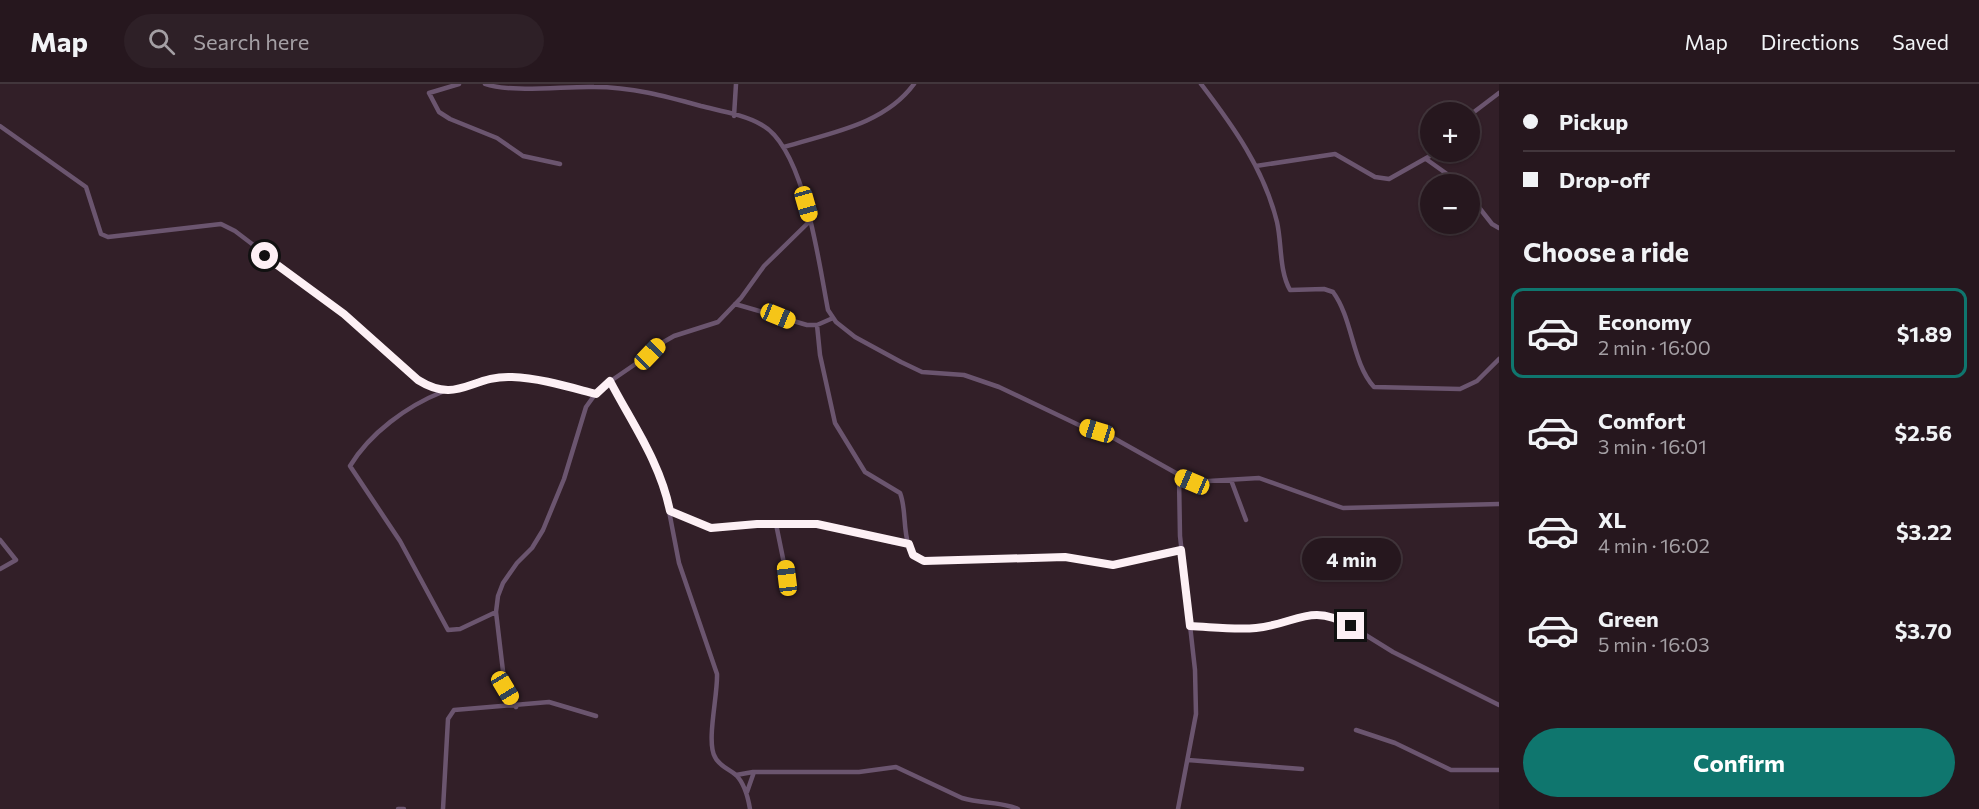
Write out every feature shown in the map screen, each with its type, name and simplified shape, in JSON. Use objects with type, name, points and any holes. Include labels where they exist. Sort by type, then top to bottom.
[{"type":"street","points":[[459,84],[429,93],[442,114],[497,138],[523,156],[560,164]]},
{"type":"street","points":[[485,84],[505,87],[636,89],[762,125],[784,147],[802,188],[811,220],[828,310],[833,318],[855,337],[922,372],[964,375],[999,387],[1083,427],[1110,436],[1179,477],[1202,483],[1259,478],[1343,508],[1499,504]]},
{"type":"street","points":[[628,84],[636,89]]},
{"type":"street","points":[[734,116],[736,84]]},
{"type":"street","points":[[784,147],[871,120],[896,104],[914,84]]},
{"type":"street","points":[[1201,84],[1233,127],[1256,166],[1277,224],[1287,285],[1290,290],[1297,292],[1324,289],[1333,292],[1344,311],[1364,372],[1374,387],[1460,389],[1477,381],[1499,359]]},
{"type":"street","points":[[1480,107],[1499,93]]},
{"type":"street","points":[[0,126],[86,186],[101,234],[108,237],[221,224],[235,231],[344,314],[418,380],[443,392]]},
{"type":"street","points":[[1256,166],[1335,154],[1376,177],[1389,179],[1420,162]]},
{"type":"street","points":[[1430,162],[1447,174]]},
{"type":"street","points":[[1480,209],[1492,224],[1499,228]]},
{"type":"street","points":[[516,707],[505,688],[496,612],[503,583],[517,563],[532,548],[543,530],[564,479],[585,407],[610,381],[674,336],[718,322],[764,266],[811,220]]},
{"type":"street","points":[[735,304],[765,311],[798,323],[817,325],[833,318]]},
{"type":"street","points":[[817,325],[820,356],[835,423],[865,472],[900,493],[913,555],[924,561],[1065,557],[1113,565],[1181,550]]},
{"type":"street","points":[[496,612],[460,628],[448,630],[404,548],[350,466],[372,437],[420,402],[443,392],[456,391],[492,377],[514,377],[596,394]]},
{"type":"street","points":[[610,381],[645,440],[664,485],[679,563],[717,674],[718,694],[711,747],[715,758],[736,775],[747,792],[750,809]]},
{"type":"street","points":[[1178,809],[1196,714],[1195,670],[1181,550],[1179,477]]},
{"type":"street","points":[[1231,480],[1246,520]]},
{"type":"street","points":[[670,511],[711,528],[817,524],[909,544]]},
{"type":"street","points":[[776,524],[787,578]]},
{"type":"street","points":[[0,540],[16,560],[0,569]]},
{"type":"street","points":[[1190,626],[1256,628],[1310,614],[1325,615],[1343,621],[1393,652],[1499,705]]},
{"type":"street","points":[[443,809],[450,713],[460,709],[516,707],[549,702],[596,716]]},
{"type":"street","points":[[1356,730],[1395,743],[1451,770],[1499,770]]},
{"type":"street","points":[[1188,760],[1302,769]]},
{"type":"street","points":[[736,775],[754,772],[859,772],[896,767],[962,798],[999,802],[1018,809]]},
{"type":"street","points":[[747,792],[754,772]]},
{"type":"street","points":[[398,809],[404,809]]},
{"type":"route","points":[[265,256],[344,314],[418,380],[443,392],[456,391],[492,377],[514,377],[562,385],[596,394],[610,381],[645,440],[664,485],[670,511],[711,528],[757,524],[817,524],[843,528],[892,542],[909,544],[913,555],[924,561],[1065,557],[1080,558],[1104,565],[1121,565],[1181,550],[1190,626],[1256,628],[1281,624],[1317,613],[1351,626]]}]
